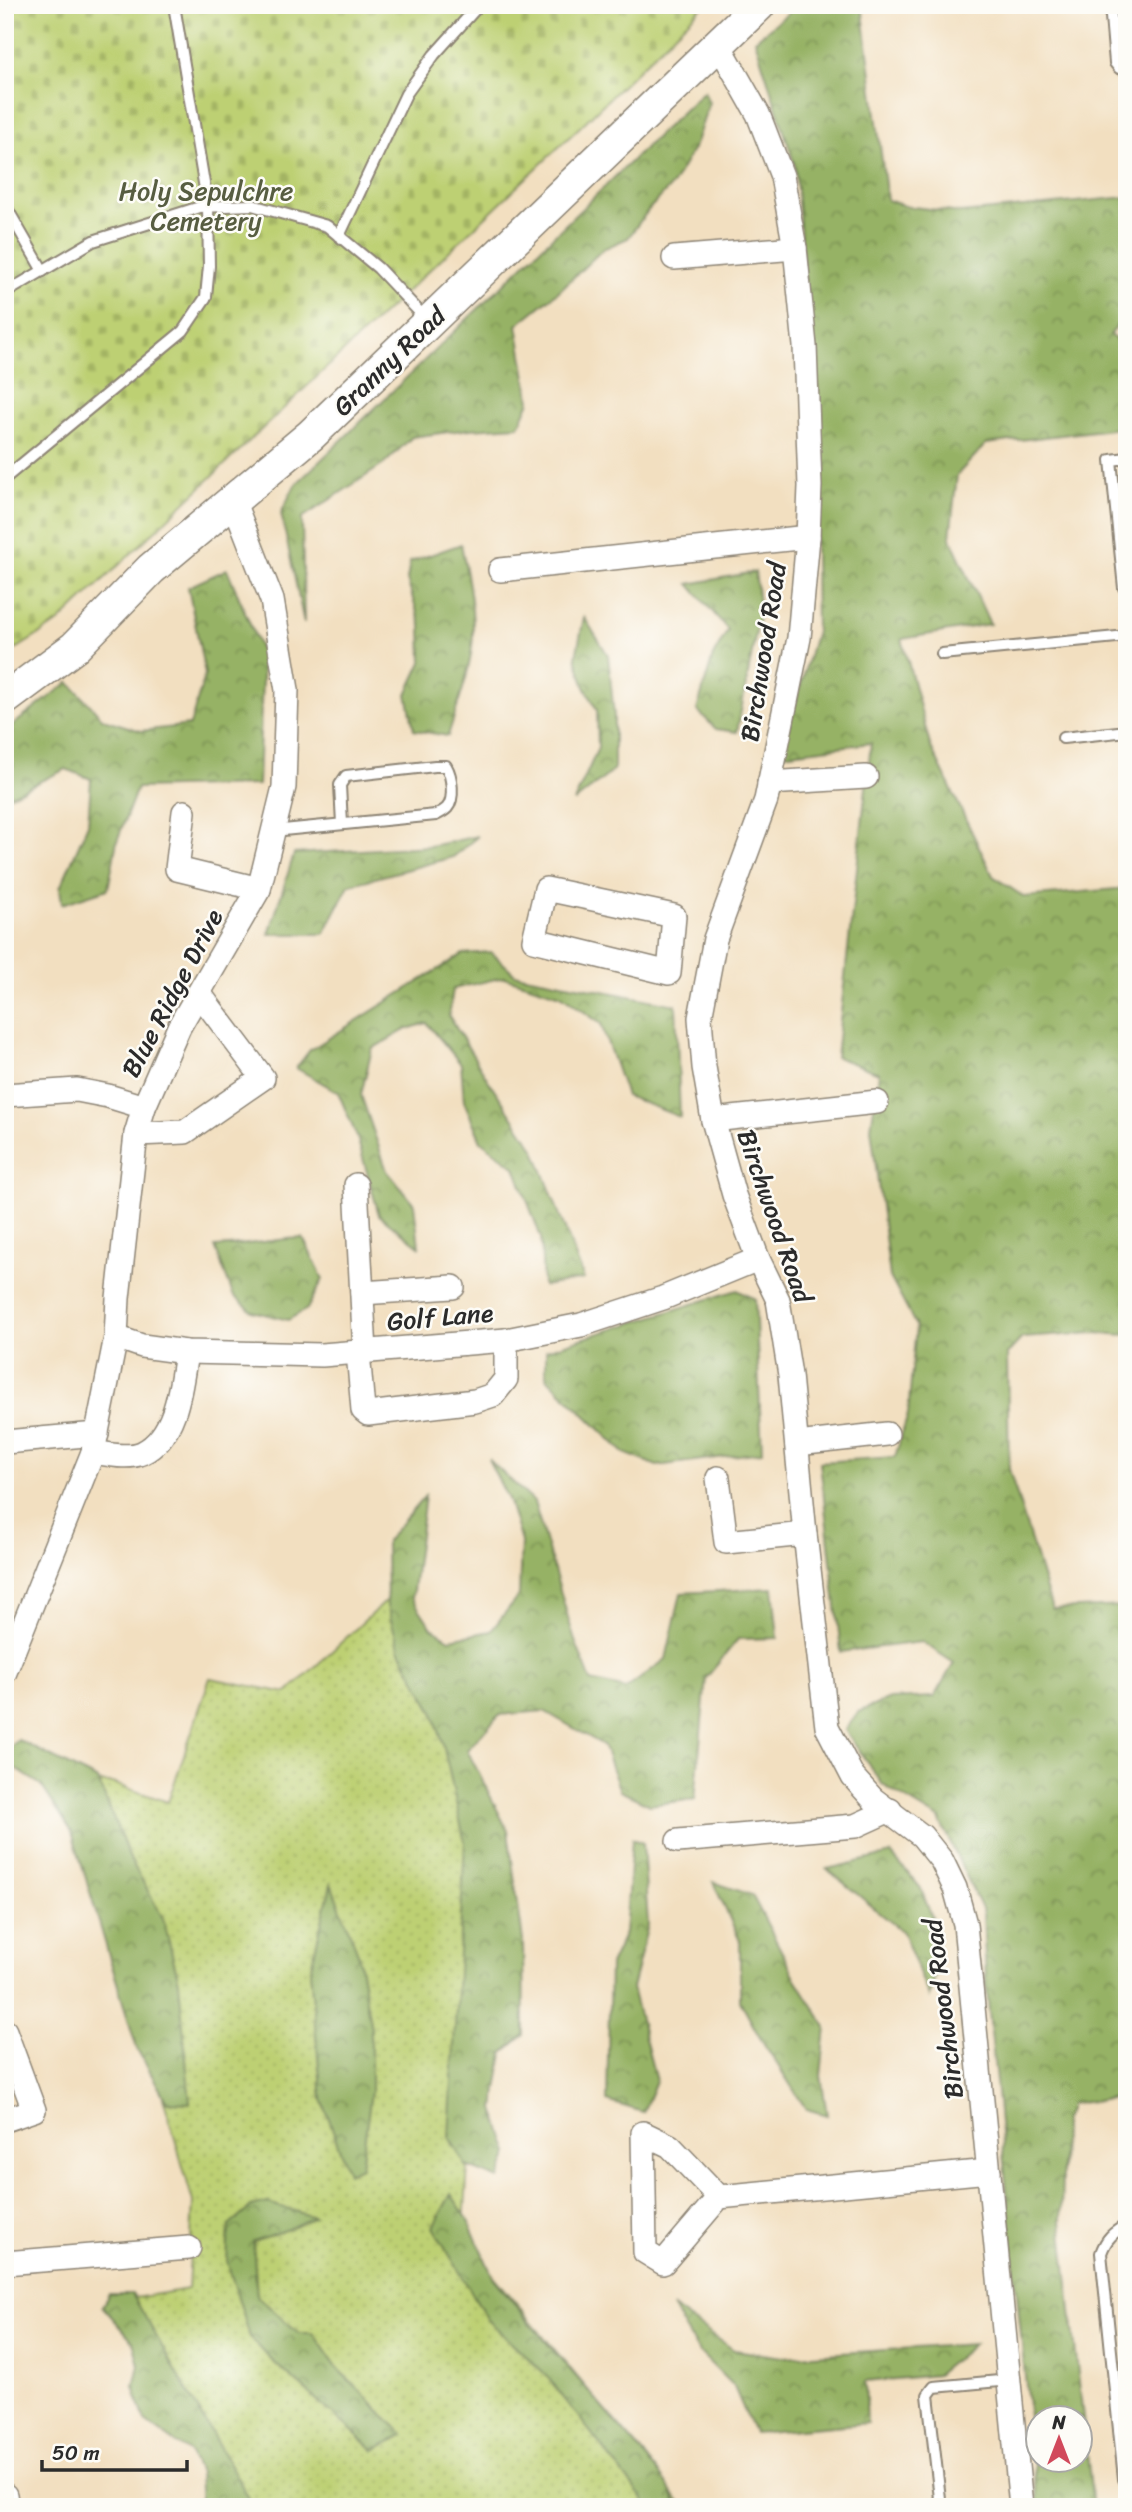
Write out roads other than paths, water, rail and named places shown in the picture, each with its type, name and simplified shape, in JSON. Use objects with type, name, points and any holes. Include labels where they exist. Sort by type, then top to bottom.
[{"type":"street","name":"Granny Road","points":[[5,699],[75,647],[151,569],[311,435],[759,5]]},
{"type":"street","name":"Birchwood Road","points":[[719,45],[758,114],[782,176],[795,248],[804,346],[810,486],[799,638],[765,800],[715,939],[700,1018],[704,1068],[713,1121],[734,1195],[758,1259],[778,1300],[797,1444],[804,1534],[827,1727],[853,1777],[873,1799],[922,1836],[942,1861],[955,1888],[965,1924],[1021,2507]]},
{"type":"street","points":[[674,258],[795,248]]},
{"type":"street","name":"Blue Ridge Drive","points":[[5,1672],[95,1443],[116,1337],[136,1134],[144,1107],[179,1027],[259,890],[284,787],[287,690],[272,600],[233,500]]},
{"type":"street","points":[[500,570],[808,537]]},
{"type":"street","points":[[769,783],[866,777]]},
{"type":"street","points":[[184,812],[177,869],[259,890]]},
{"type":"street","points":[[669,973],[674,916],[546,890],[534,940],[669,973],[706,985]]},
{"type":"street","points":[[136,1134],[185,1132],[263,1078],[200,993]]},
{"type":"street","points":[[5,1095],[77,1090],[144,1107]]},
{"type":"street","points":[[713,1121],[877,1101]]},
{"type":"street","points":[[356,1185],[362,1293],[363,1410],[368,1414],[475,1401],[493,1395],[506,1379],[506,1340]]},
{"type":"street","name":"Golf Lane","points":[[116,1337],[142,1346],[186,1352],[323,1355],[506,1340],[581,1325],[663,1298],[758,1259]]},
{"type":"street","points":[[362,1293],[453,1287]]},
{"type":"street","points":[[5,1442],[95,1443],[118,1456],[141,1454],[158,1440],[167,1427],[176,1404],[186,1352]]},
{"type":"street","points":[[797,1444],[887,1434]]},
{"type":"street","points":[[718,1478],[726,1542],[804,1534]]},
{"type":"street","points":[[678,1841],[855,1826],[890,1810]]},
{"type":"street","points":[[5,2031],[34,2110],[5,2120]]},
{"type":"street","points":[[719,2197],[670,2146],[643,2133],[645,2252],[663,2263],[719,2197],[989,2171]]},
{"type":"street","points":[[5,2263],[188,2248]]},
{"type":"street","points":[[5,2495],[7,2507]]},
{"type":"lane","points":[[5,478],[183,331],[206,297],[209,266],[208,207],[174,5]]},
{"type":"lane","points":[[460,5],[470,15]]},
{"type":"lane","points":[[339,236],[406,94],[434,55],[479,5]]},
{"type":"lane","points":[[1110,5],[1115,63],[1119,68],[1127,69]]},
{"type":"lane","points":[[5,205],[43,271]]},
{"type":"lane","points":[[5,293],[93,241],[200,207],[252,205],[327,226],[378,268],[429,323]]},
{"type":"lane","points":[[1124,588],[1111,460],[1127,458]]},
{"type":"lane","points":[[942,654],[1127,636]]},
{"type":"lane","points":[[1063,737],[1127,731]]},
{"type":"lane","points":[[273,831],[436,815],[448,808],[451,797],[450,773],[446,766],[435,766],[346,776],[340,785],[342,824]]},
{"type":"lane","points":[[1127,2225],[1105,2241],[1101,2253],[1124,2479],[1127,2485]]},
{"type":"lane","points":[[941,2507],[928,2395],[934,2387],[1010,2380]]},
{"type":"park label","name":"Holy Sepulchre Cemetery","points":[[206,206]]}]
